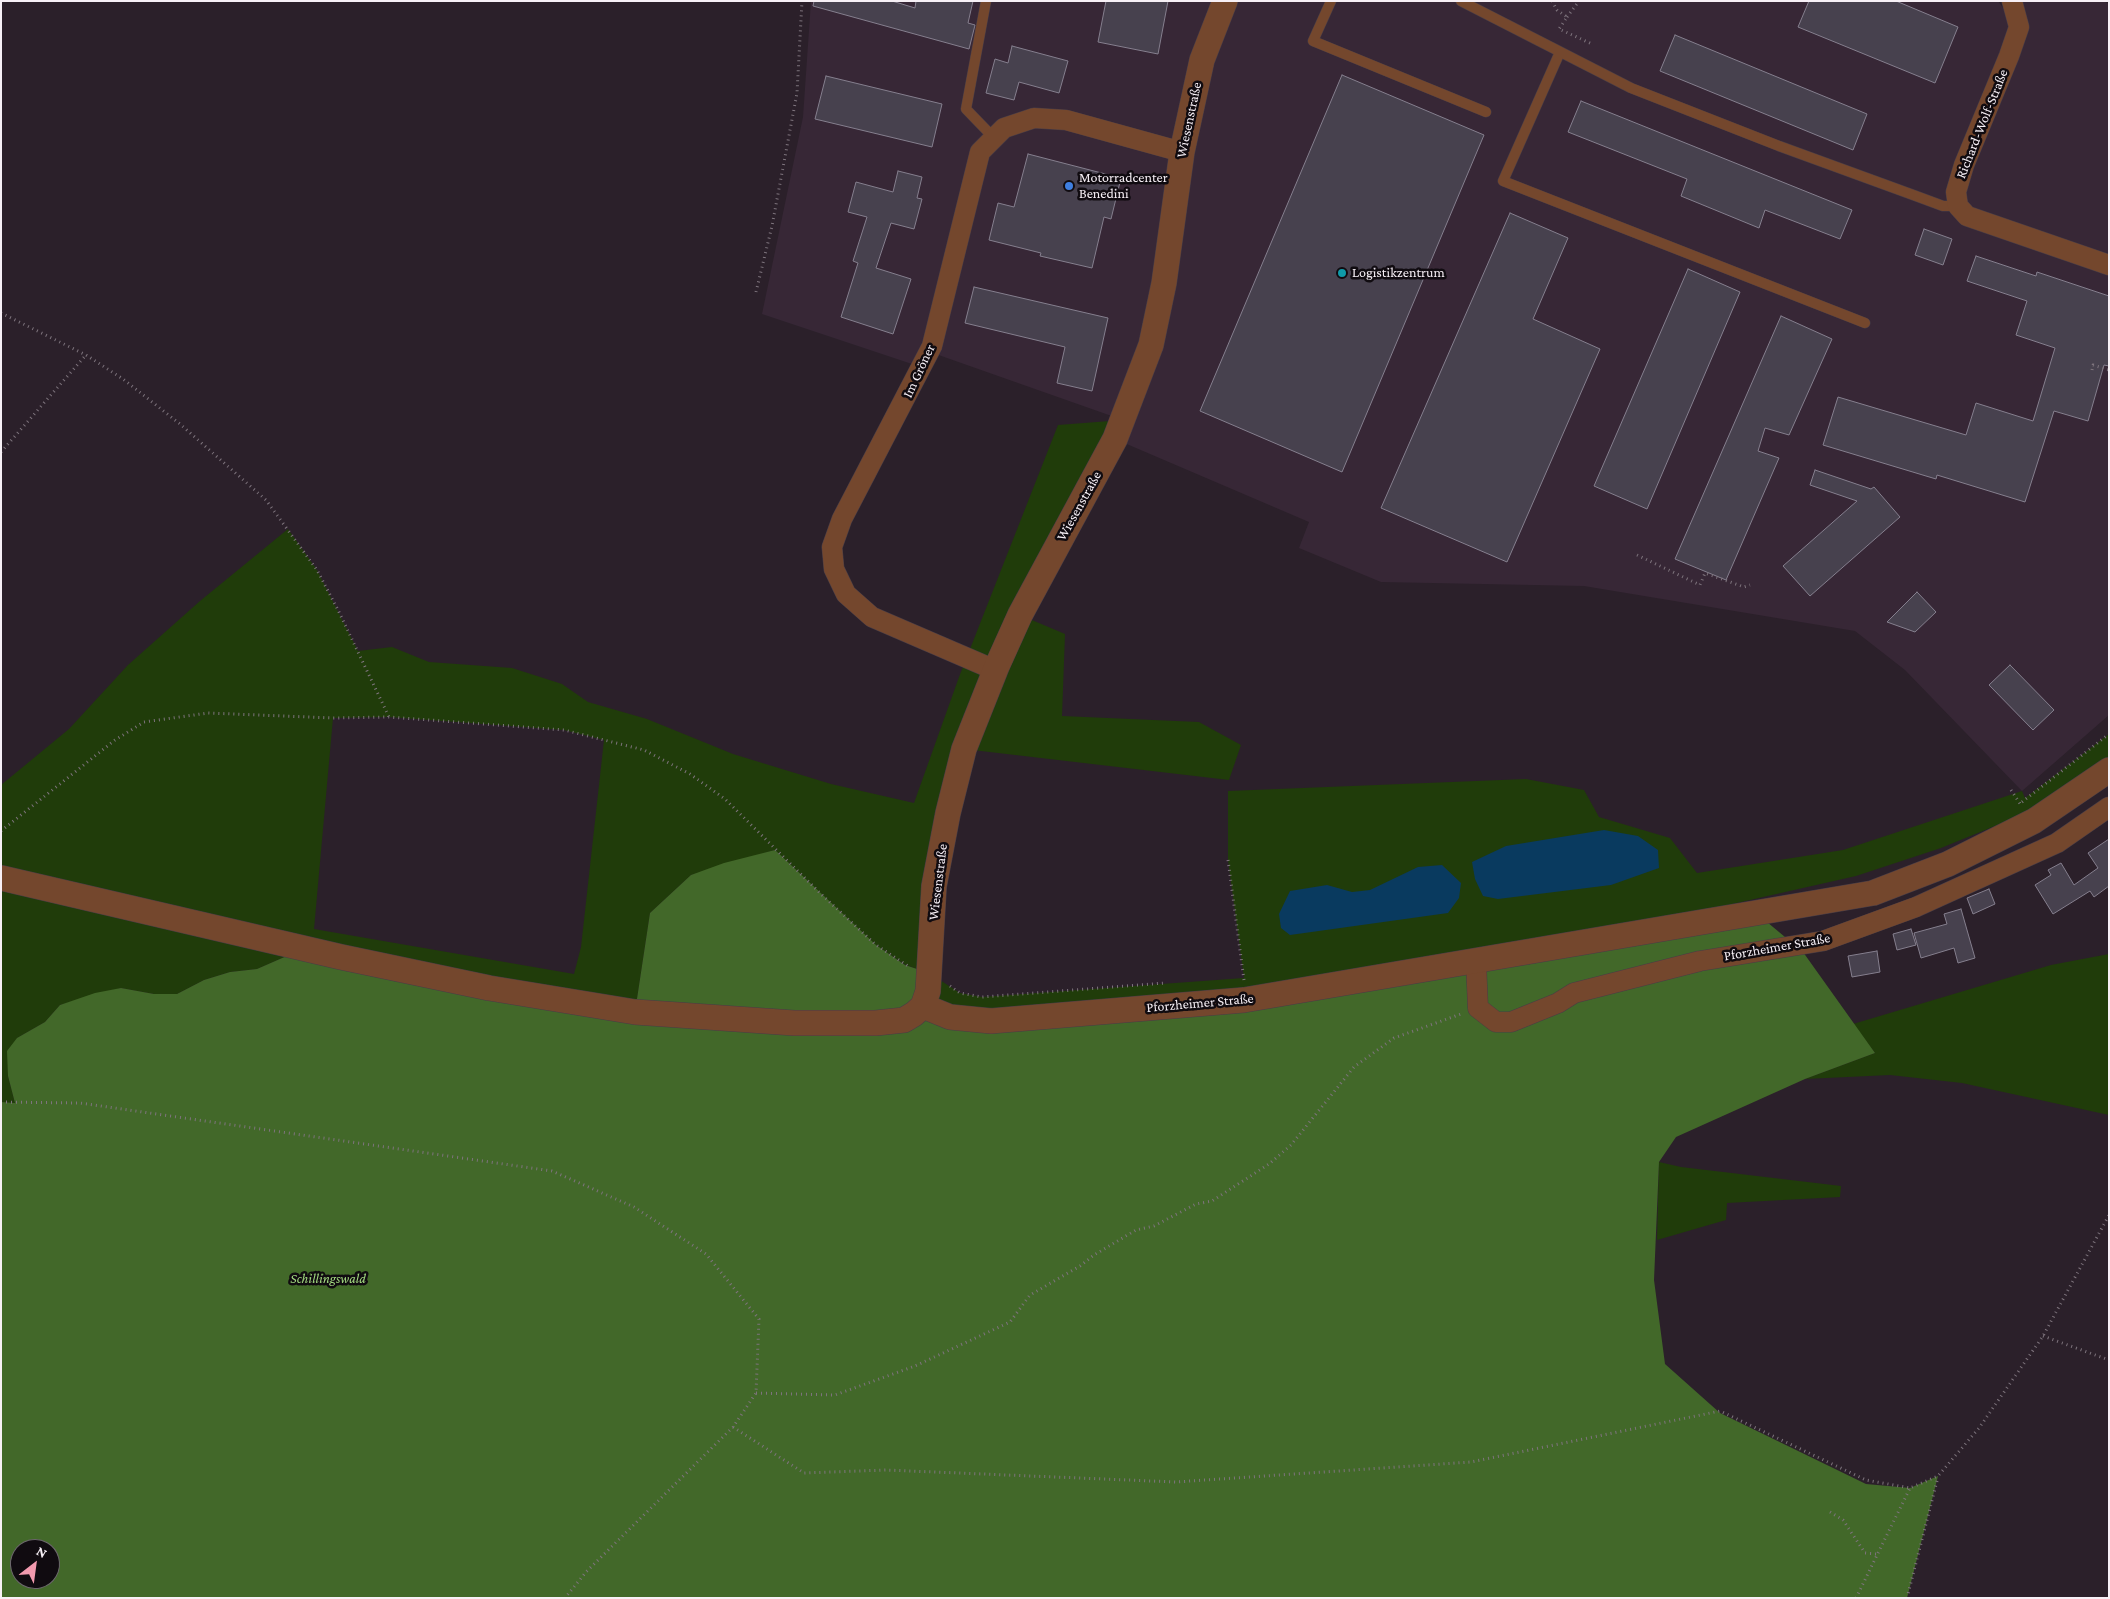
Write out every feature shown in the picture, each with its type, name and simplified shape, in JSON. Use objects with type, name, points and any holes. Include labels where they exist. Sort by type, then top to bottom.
[{"type":"street","name":"Wiesenstraße","points":[[923,1006],[928,991],[934,886],[948,813],[964,749],[995,670],[1020,615],[1115,439],[1151,345],[1164,283],[1182,152],[1202,60],[1225,1]]},
{"type":"street","name":"Richard-Wolf-Straße","points":[[1958,206],[1956,192],[1964,165],[2019,27],[2012,1]]},
{"type":"street","name":"Im Gröner","points":[[995,670],[872,617],[846,594],[834,570],[832,547],[842,518],[932,346],[980,152],[1004,128],[1034,118],[1066,120],[1182,152]]},
{"type":"street","points":[[1958,206],[1967,216],[2109,265]]},
{"type":"street","name":"Pforzheimer Straße","points":[[923,1006],[950,1017],[992,1021],[1241,985],[1476,962],[1872,893],[1948,864],[2034,821],[2109,770]]},
{"type":"street","name":"Pforzheimer Straße","points":[[1478,1008],[1496,1022],[1511,1022],[1583,990],[1700,961],[1824,942],[1916,907],[2057,844],[2109,807]]},
{"type":"street","points":[[1,878],[350,959],[489,988],[635,1012],[794,1023],[876,1024],[904,1020],[923,1006]]},
{"type":"street","points":[[1476,962],[1478,1008]]},
{"type":"lane","points":[[986,1],[966,109],[994,138]]},
{"type":"lane","points":[[1330,1],[1313,41],[1486,112]]},
{"type":"lane","points":[[1461,1],[1632,88],[1779,146],[1943,206],[1958,206]]},
{"type":"lane","points":[[1560,52],[1503,181],[1756,282],[1865,323]]},
{"type":"path","points":[[756,292],[772,226],[798,93],[802,1]]},
{"type":"path","points":[[1552,1],[1557,10],[1566,17]]},
{"type":"path","points":[[1580,1],[1566,17],[1559,29],[1592,44]]},
{"type":"path","points":[[1,313],[86,355],[123,379],[180,424],[266,500],[317,570],[389,716]]},
{"type":"path","points":[[1,452],[86,355]]},
{"type":"path","points":[[2092,370],[2094,363],[2109,370]]},
{"type":"path","points":[[1637,555],[1700,585],[1705,573],[1744,587],[1750,584]]},
{"type":"path","points":[[1,831],[116,740],[144,722],[208,713],[333,718],[389,716],[564,730],[644,750],[690,774],[725,799],[814,888],[876,945],[906,965],[929,973],[960,993],[982,997],[1175,982]]},
{"type":"path","points":[[2014,811],[2025,799],[2109,734]]},
{"type":"path","points":[[1228,860],[1241,985],[1254,976]]},
{"type":"path","points":[[756,1393],[835,1395],[915,1366],[1010,1322],[1030,1295],[1080,1266],[1094,1254],[1136,1230],[1154,1226],[1196,1204],[1212,1201],[1269,1164],[1291,1145],[1354,1067],[1394,1038],[1478,1008]]},
{"type":"path","points":[[1,1102],[80,1104],[552,1171],[634,1207],[706,1254],[759,1319],[756,1393],[733,1427],[586,1572],[565,1598]]},
{"type":"path","points":[[1907,1598],[1938,1476],[1979,1428],[2043,1336],[2109,1215]]},
{"type":"path","points":[[2043,1336],[2109,1360]]},
{"type":"path","points":[[733,1427],[804,1473],[886,1470],[1176,1482],[1471,1462],[1720,1411],[1866,1480],[1910,1488],[1938,1476]]},
{"type":"path","points":[[1856,1598],[1910,1488]]},
{"type":"path","points":[[1830,1512],[1843,1520],[1865,1553],[1876,1554]]},
{"type":"shaded area","points":[[811,1],[1998,1],[2006,12],[2017,1],[2103,1],[2109,4],[2109,715],[2022,791],[1905,670],[1855,631],[1584,586],[1381,582],[1299,548],[1309,522],[1115,439],[1123,420],[930,352],[924,368],[762,314],[803,117]]},
{"type":"green space","points":[[1123,420],[1020,615],[1065,634],[1062,716],[1199,722],[1241,745],[1229,780],[964,749],[929,973],[906,965],[876,945],[775,850],[691,875],[650,913],[635,1012],[305,948],[257,969],[230,972],[204,980],[177,994],[154,994],[121,988],[60,1005],[45,1022],[17,1038],[8,1076],[15,1103],[1,1102],[1,785],[69,729],[128,665],[200,601],[288,529],[317,570],[358,651],[392,647],[429,662],[512,668],[562,684],[588,702],[647,719],[733,754],[831,784],[914,803],[959,677],[1058,425]],"holes":[[[389,717],[564,730],[604,740],[581,947],[574,974],[314,929],[333,718]]]},
{"type":"green space","points":[[2109,734],[2109,757],[2039,808],[1941,848],[1856,876],[1476,962],[991,1021],[923,1006],[929,973],[960,993],[982,997],[1244,978],[1228,860],[1228,791],[1526,779],[1584,790],[1599,817],[1670,838],[1697,873],[1843,850],[2022,791],[2025,798]]},
{"type":"green space","name":"Schillingswald","points":[[775,850],[876,945],[905,965],[929,973],[923,1006],[991,1021],[1767,922],[1803,952],[1875,1053],[1805,1079],[1676,1137],[1659,1162],[1654,1280],[1665,1364],[1720,1413],[1866,1484],[1910,1488],[1938,1476],[1907,1598],[1,1598],[1,1102],[15,1103],[8,1076],[7,1051],[17,1038],[45,1022],[60,1005],[95,993],[121,988],[154,994],[177,994],[204,980],[230,972],[257,969],[305,948],[635,1012],[650,913],[691,875],[724,863]]},
{"type":"green space","points":[[2109,954],[2109,1115],[1962,1083],[1890,1075],[1805,1079],[1875,1053],[1853,1024],[2051,965]]},
{"type":"green space","points":[[1659,1162],[1681,1167],[1841,1186],[1840,1197],[1727,1203],[1726,1220],[1657,1240]]},
{"type":"water","points":[[1604,830],[1638,836],[1658,850],[1659,868],[1611,885],[1498,899],[1483,896],[1475,879],[1472,862],[1506,846]]},
{"type":"water","points":[[1442,865],[1461,883],[1459,898],[1448,913],[1290,935],[1281,928],[1279,914],[1290,891],[1327,885],[1352,892],[1370,890],[1418,867]]},
{"type":"building","points":[[814,1],[892,1],[915,8],[916,1],[973,1],[968,23],[975,25],[969,49],[813,6]]},
{"type":"building","points":[[1106,1],[1168,1],[1158,54],[1098,42]]},
{"type":"building","points":[[1809,1],[1896,1],[1958,27],[1935,83],[1798,27]]},
{"type":"building","points":[[1675,35],[1867,114],[1853,150],[1660,71]]},
{"type":"building","points":[[1012,46],[1068,61],[1059,93],[1019,82],[1014,100],[986,93],[995,59],[1008,63]]},
{"type":"building","name":"Logistikzentrum","points":[[1342,75],[1484,135],[1342,472],[1200,411]]},
{"type":"building","points":[[826,76],[942,104],[932,147],[815,119]]},
{"type":"building","points":[[1581,101],[1852,210],[1840,239],[1765,210],[1759,228],[1681,196],[1687,179],[1568,132]]},
{"type":"building","points":[[1028,154],[1121,178],[1111,219],[1104,217],[1092,268],[1040,256],[1041,253],[989,240],[998,203],[1014,207]]},
{"type":"building","points":[[898,171],[922,177],[917,198],[922,199],[914,229],[891,223],[876,268],[911,279],[893,334],[841,317],[858,263],[853,261],[867,217],[848,212],[856,182],[893,192]]},
{"type":"building","points":[[1510,213],[1568,238],[1533,319],[1600,349],[1507,562],[1381,508]]},
{"type":"building","points":[[1924,229],[1952,239],[1943,265],[1915,255]]},
{"type":"building","points":[[1976,256],[2036,276],[2037,272],[2109,296],[2109,366],[2104,365],[2088,421],[2054,411],[2025,502],[1937,475],[1936,479],[1823,445],[1838,397],[1966,435],[1976,403],[2033,421],[2055,348],[2016,335],[2027,301],[1967,281]]},
{"type":"building","points":[[1688,269],[1740,292],[1647,509],[1594,486]]},
{"type":"building","points":[[974,287],[1108,318],[1092,391],[1057,383],[1065,347],[965,323]]},
{"type":"building","points":[[1781,316],[1832,339],[1789,435],[1765,428],[1758,451],[1779,458],[1726,580],[1675,559]]},
{"type":"building","points":[[1815,470],[1871,489],[1874,487],[1900,517],[1810,596],[1783,566],[1857,501],[1810,485]]},
{"type":"building","points":[[1917,592],[1936,612],[1915,632],[1887,622]]},
{"type":"building","points":[[2010,665],[2054,710],[2033,730],[1989,685]]},
{"type":"building","points":[[2109,839],[2109,886],[2094,897],[2090,891],[2053,914],[2035,885],[2051,875],[2048,870],[2061,863],[2074,885],[2098,868],[2088,853]]},
{"type":"building","points":[[1989,889],[1995,904],[1973,914],[1967,898]]},
{"type":"building","points":[[1961,909],[1975,958],[1958,963],[1954,948],[1921,958],[1914,933],[1947,924],[1944,914]]},
{"type":"building","points":[[1911,929],[1916,945],[1897,950],[1893,934]]},
{"type":"building","points":[[1877,951],[1880,972],[1852,977],[1848,956]]},
{"type":"place","name":"Motorradcenter Benedini","points":[[1069,186]]},
{"type":"place","name":"Logistikzentrum","points":[[1342,273]]}]
